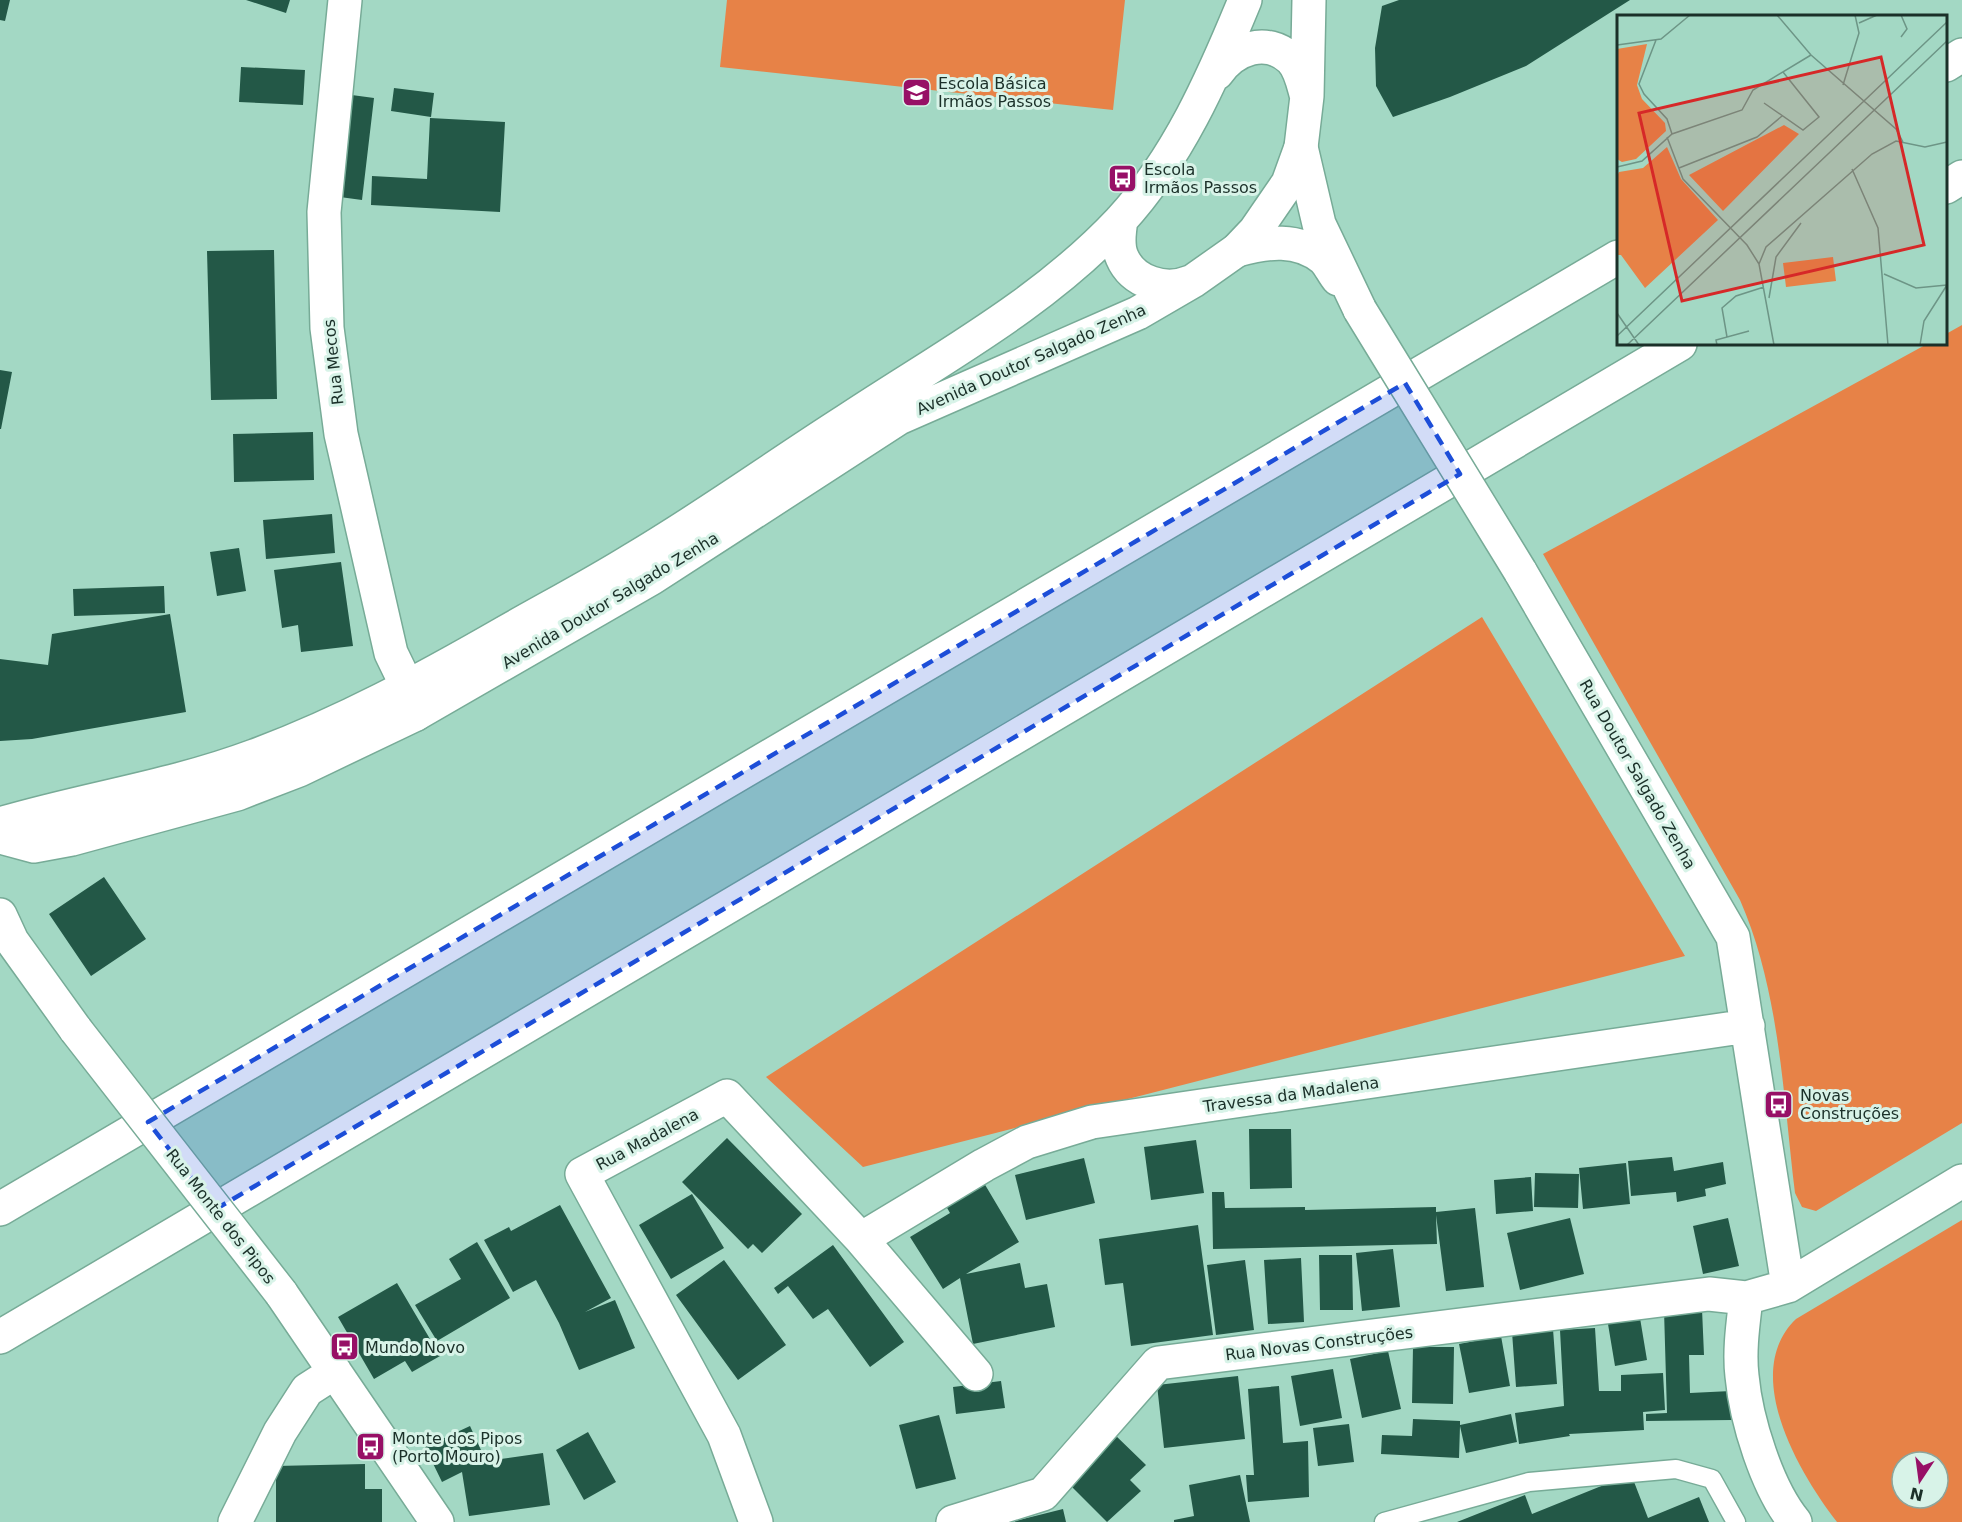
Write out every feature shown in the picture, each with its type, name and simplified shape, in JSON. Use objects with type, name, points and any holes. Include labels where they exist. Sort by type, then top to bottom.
[{"type":"main road","name":"Rua Mecos","points":[[345,0],[324,212],[327,328],[341,434],[391,653],[412,700]]},
{"type":"main road","name":"Avenida Doutor Salgado Zenha","points":[[0,837],[34,846],[72,839],[237,794],[299,770],[634,559],[894,389],[969,344],[1046,291],[1121,220],[1162,166],[1212,80],[1245,0]]},
{"type":"main road","name":"Avenida Doutor Salgado Zenha","points":[[0,824],[151,788],[253,756],[326,726],[412,700],[652,578],[899,418],[1138,313],[1193,281],[1237,250],[1256,231],[1288,183],[1301,147],[1307,96],[1309,0]]},
{"type":"main road","name":"Avenida Doutor Salgado Zenha","points":[[1212,80],[1233,55],[1256,47],[1270,48],[1292,60],[1301,76],[1307,96]]},
{"type":"main road","points":[[1947,64],[1962,55]]},
{"type":"main road","name":"Rua Doutor Salgado Zenha","points":[[1301,147],[1319,224],[1360,310]]},
{"type":"main road","points":[[1947,186],[1962,177]]},
{"type":"main road","name":"Avenida Doutor Salgado Zenha","points":[[1121,220],[1119,242],[1122,257],[1132,271],[1144,280],[1166,287],[1179,287],[1193,281]]},
{"type":"main road","name":"Rua Doutor Salgado Zenha","points":[[1237,250],[1264,242],[1293,244],[1323,259],[1360,310],[1520,571],[1733,937],[1788,1286]]},
{"type":"main road","points":[[0,1209],[1617,258]]},
{"type":"main road","points":[[0,1337],[1678,345]]},
{"type":"main road","name":"Rua Monte dos Pipos","points":[[0,915],[12,941],[76,1030],[282,1293],[437,1522]]},
{"type":"main road","name":"Travessa da Madalena","points":[[861,1239],[984,1165],[1027,1142],[1092,1122],[1748,1026]]},
{"type":"main road","name":"Rua Madalena","points":[[756,1522],[724,1435],[582,1174],[727,1096],[861,1239],[976,1374]]},
{"type":"main road","points":[[1795,1522],[1772,1481],[1752,1427],[1742,1377],[1746,1298],[1788,1286],[1962,1180]]},
{"type":"main road","name":"Rua Novas Construções","points":[[953,1522],[1043,1494],[1158,1363],[1709,1294],[1746,1298]]},
{"type":"main road","points":[[235,1522],[280,1432],[308,1390],[336,1372]]},
{"type":"lane","points":[[1384,1522],[1529,1482],[1676,1469],[1712,1479],[1736,1522]]},
{"type":"highlighted area","points":[[1405,383],[1460,474],[216,1209],[148,1122]]},
{"type":"shaded area","points":[[727,0],[1125,0],[1113,110],[720,67]]},
{"type":"shaded area","points":[[1962,325],[1962,1123],[1816,1211],[1802,1207],[1795,1193],[1772,1007],[1764,971],[1740,900],[1543,554],[1925,345],[1947,345],[1947,333]]},
{"type":"shaded area","points":[[1482,617],[1685,956],[863,1167],[766,1077]]},
{"type":"shaded area","points":[[1962,1220],[1962,1522],[1837,1522],[1807,1477],[1781,1422],[1774,1394],[1773,1367],[1780,1341],[1796,1319]]},
{"type":"building","points":[[0,0],[10,0],[5,21],[0,20]]},
{"type":"building","points":[[246,0],[290,0],[286,13]]},
{"type":"building","points":[[1399,0],[1630,0],[1526,66],[1393,117],[1376,86],[1375,48],[1382,6]]},
{"type":"building","points":[[241,67],[305,70],[303,105],[239,102]]},
{"type":"building","points":[[394,88],[434,93],[431,117],[391,111]]},
{"type":"building","points":[[337,93],[374,98],[362,200],[325,195]]},
{"type":"building","points":[[430,118],[505,122],[500,212],[371,205],[372,176],[427,179]]},
{"type":"building","points":[[274,250],[277,399],[211,400],[207,251]]},
{"type":"building","points":[[0,370],[12,372],[1,429],[0,429]]},
{"type":"building","points":[[313,432],[314,480],[234,482],[233,434]]},
{"type":"building","points":[[332,514],[335,553],[266,559],[263,520]]},
{"type":"building","points":[[239,548],[246,591],[217,596],[210,552]]},
{"type":"building","points":[[341,562],[353,646],[301,652],[298,625],[282,628],[274,570]]},
{"type":"building","points":[[164,586],[165,613],[74,616],[73,589]]},
{"type":"building","points":[[170,614],[186,712],[32,739],[0,741],[0,659],[48,665],[52,634]]},
{"type":"building","points":[[104,877],[146,939],[91,976],[49,914]]},
{"type":"building","points":[[1249,1129],[1291,1129],[1292,1188],[1250,1189]]},
{"type":"building","points":[[727,1138],[802,1214],[762,1253],[753,1244],[748,1249],[682,1182]]},
{"type":"building","points":[[1196,1140],[1204,1193],[1151,1200],[1144,1147]]},
{"type":"building","points":[[1672,1157],[1674,1171],[1723,1162],[1726,1184],[1705,1189],[1706,1196],[1677,1202],[1676,1192],[1631,1196],[1628,1161]]},
{"type":"building","points":[[1084,1158],[1095,1203],[1026,1220],[1015,1175]]},
{"type":"building","points":[[1626,1163],[1630,1204],[1583,1209],[1579,1168]]},
{"type":"building","points":[[1535,1173],[1579,1174],[1578,1208],[1534,1207]]},
{"type":"building","points":[[1531,1177],[1533,1211],[1496,1214],[1494,1180]]},
{"type":"building","points":[[984,1183],[1019,1242],[966,1274],[1020,1263],[1025,1288],[1047,1284],[1055,1327],[973,1344],[960,1278],[943,1289],[910,1237],[950,1213],[946,1206]]},
{"type":"building","points":[[1212,1192],[1224,1192],[1225,1208],[1305,1207],[1305,1210],[1436,1207],[1436,1212],[1475,1208],[1484,1287],[1446,1291],[1436,1215],[1437,1244],[1213,1249]]},
{"type":"building","points":[[692,1194],[724,1248],[671,1279],[639,1225]]},
{"type":"building","points":[[560,1205],[611,1298],[585,1312],[615,1300],[635,1348],[579,1370],[559,1323],[536,1280],[513,1292],[484,1240],[509,1227],[511,1231]]},
{"type":"building","points":[[1570,1218],[1584,1274],[1520,1290],[1507,1233]]},
{"type":"building","points":[[1728,1218],[1739,1266],[1703,1274],[1693,1226]]},
{"type":"building","points":[[1198,1225],[1213,1335],[1131,1346],[1123,1283],[1105,1285],[1099,1239]]},
{"type":"building","points":[[477,1242],[510,1298],[437,1341],[415,1305],[461,1279],[449,1259]]},
{"type":"building","points":[[833,1245],[904,1342],[870,1367],[828,1309],[813,1319],[788,1286],[778,1294],[774,1288]]},
{"type":"building","points":[[1393,1249],[1400,1307],[1362,1311],[1356,1253]]},
{"type":"building","points":[[1319,1255],[1352,1255],[1353,1310],[1320,1310]]},
{"type":"building","points":[[1301,1258],[1304,1322],[1268,1324],[1264,1260]]},
{"type":"building","points":[[724,1260],[786,1345],[738,1380],[676,1295]]},
{"type":"building","points":[[1245,1260],[1254,1330],[1216,1335],[1207,1265]]},
{"type":"building","points":[[397,1283],[440,1356],[412,1372],[405,1361],[374,1379],[338,1317]]},
{"type":"building","points":[[1702,1309],[1704,1355],[1689,1355],[1690,1393],[1731,1391],[1732,1420],[1646,1421],[1646,1414],[1667,1413],[1664,1310]]},
{"type":"building","points":[[1639,1312],[1647,1360],[1615,1366],[1607,1318]]},
{"type":"building","points":[[1595,1328],[1599,1391],[1621,1391],[1621,1375],[1663,1373],[1665,1410],[1643,1412],[1644,1430],[1569,1434],[1570,1436],[1519,1444],[1515,1413],[1564,1406],[1560,1330]]},
{"type":"building","points":[[1553,1329],[1557,1384],[1516,1387],[1512,1332]]},
{"type":"building","points":[[1501,1336],[1510,1386],[1469,1393],[1459,1344]]},
{"type":"building","points":[[1413,1347],[1454,1347],[1453,1404],[1412,1403]]},
{"type":"building","points":[[1388,1351],[1401,1409],[1362,1418],[1350,1359]]},
{"type":"building","points":[[1333,1369],[1342,1418],[1300,1426],[1291,1376]]},
{"type":"building","points":[[1238,1376],[1245,1439],[1164,1448],[1157,1385]]},
{"type":"building","points":[[1001,1381],[1005,1408],[956,1414],[953,1387]]},
{"type":"building","points":[[1279,1386],[1283,1443],[1308,1441],[1309,1497],[1248,1502],[1246,1475],[1254,1475],[1248,1389]]},
{"type":"building","points":[[1511,1414],[1517,1442],[1466,1453],[1460,1426],[1459,1458],[1381,1454],[1382,1435],[1412,1436],[1413,1419],[1460,1421],[1460,1425]]},
{"type":"building","points":[[939,1415],[956,1479],[916,1489],[899,1425]]},
{"type":"building","points":[[1349,1424],[1354,1462],[1318,1466],[1313,1428]]},
{"type":"building","points":[[470,1426],[486,1461],[543,1453],[550,1505],[469,1516],[462,1472],[442,1482],[425,1447]]},
{"type":"building","points":[[588,1432],[616,1482],[584,1500],[556,1450]]},
{"type":"building","points":[[1112,1432],[1146,1465],[1130,1480],[1141,1491],[1107,1522],[1065,1480]]},
{"type":"building","points":[[365,1464],[365,1489],[382,1489],[382,1522],[276,1522],[276,1466]]},
{"type":"building","points":[[1631,1474],[1648,1518],[1699,1497],[1709,1522],[1457,1522],[1525,1495],[1532,1514]]},
{"type":"building","points":[[1240,1475],[1250,1522],[1174,1522],[1174,1520],[1194,1516],[1189,1485]]},
{"type":"building","points":[[1063,1509],[1066,1522],[1015,1522],[1015,1521]]},
{"type":"place","name":"Escola Básica Irmãos Passos","points":[[917,92]]},
{"type":"place","name":"Escola Irmãos Passos","points":[[1123,178]]},
{"type":"place","name":"Novas Construções","points":[[1779,1104]]},
{"type":"place","name":"Mundo Novo","points":[[344,1347]]},
{"type":"place","name":"Monte dos Pipos (Porto Mouro)","points":[[371,1447]]}]
